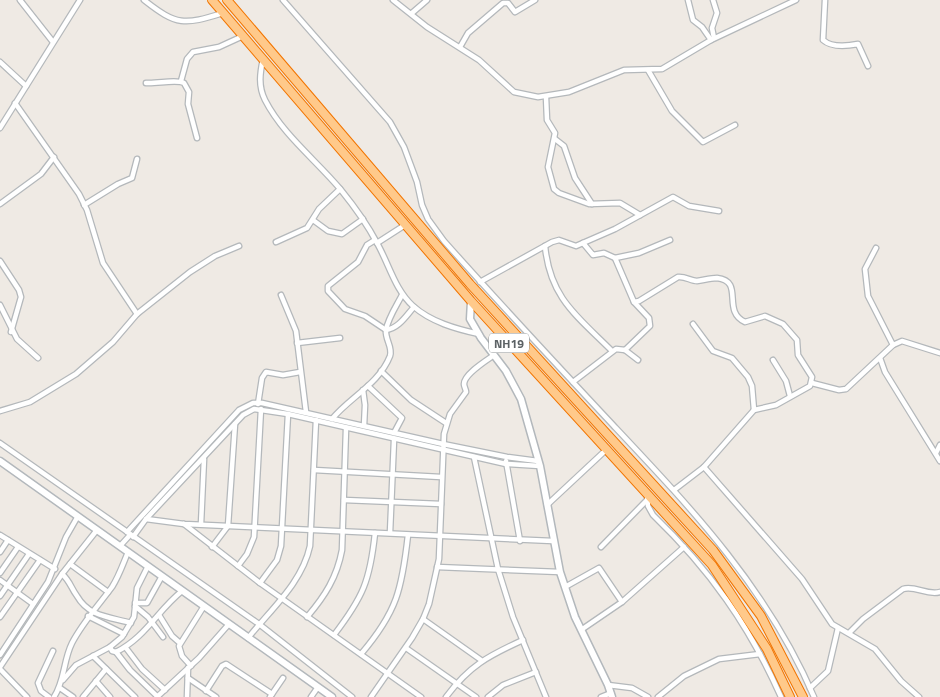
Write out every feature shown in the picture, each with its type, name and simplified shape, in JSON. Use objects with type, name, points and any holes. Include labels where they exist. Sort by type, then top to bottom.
[{"type":"highway","name":"NH19","points":[[212,0],[471,302],[607,449],[647,497],[726,584],[767,649],[790,697]]},
{"type":"highway","name":"NH19","points":[[227,0],[476,290],[714,550],[765,623],[803,697]]},
{"type":"street","points":[[20,0],[53,42]]},
{"type":"street","points":[[0,128],[80,0]]},
{"type":"street","points":[[144,0],[166,16],[178,21],[191,22],[223,13]]},
{"type":"street","points":[[284,0],[390,122],[404,147],[428,220],[480,282],[674,490],[750,582],[777,623],[814,697]]},
{"type":"street","points":[[393,0],[412,13],[427,27],[479,60],[514,92],[538,97],[569,92],[624,70],[662,69],[712,39],[796,0]]},
{"type":"street","points":[[412,13],[427,0]]},
{"type":"street","points":[[460,47],[468,33],[503,3],[508,3],[515,12],[535,0]]},
{"type":"street","points":[[688,0],[694,20],[712,39]]},
{"type":"street","points":[[712,39],[712,28],[717,12],[713,0]]},
{"type":"street","points":[[825,0],[823,37],[825,42],[842,46],[858,44],[868,66]]},
{"type":"street","points":[[181,81],[187,60],[193,52],[219,47],[243,36]]},
{"type":"street","points":[[263,59],[260,75],[264,98],[288,133],[340,189],[363,219],[402,295],[414,307],[439,322],[479,334]]},
{"type":"street","points":[[0,62],[26,86]]},
{"type":"street","points":[[648,70],[672,111],[701,140],[708,141],[735,125]]},
{"type":"street","points":[[146,83],[162,84],[181,81]]},
{"type":"street","points":[[181,81],[189,92],[188,104],[197,138]]},
{"type":"street","points":[[546,97],[547,120],[555,134],[548,167],[554,188],[559,193],[592,204],[620,203],[640,215]]},
{"type":"street","points":[[15,103],[54,157],[84,205],[103,263],[137,314]]},
{"type":"street","points":[[555,139],[564,146],[575,178],[592,204]]},
{"type":"street","points":[[0,204],[41,174],[54,157]]},
{"type":"street","points":[[84,205],[118,184],[132,178],[137,159]]},
{"type":"street","points":[[276,242],[303,231],[313,220],[319,209],[340,189]]},
{"type":"street","points":[[480,282],[545,246],[560,240],[574,246],[583,243],[672,197],[689,206],[719,211]]},
{"type":"street","points":[[313,220],[328,231],[342,234],[363,219]]},
{"type":"street","points":[[406,224],[376,242],[367,245],[358,262],[327,289],[345,309],[365,316],[386,330],[392,329],[401,322],[414,307]]},
{"type":"street","points":[[583,243],[593,255],[604,253],[615,258],[639,253],[670,240]]},
{"type":"street","points":[[0,411],[30,402],[76,374],[113,342],[137,314],[200,265],[239,246]]},
{"type":"street","points":[[545,246],[550,278],[556,291],[570,309],[612,351]]},
{"type":"street","points":[[876,248],[864,269],[868,296],[893,345]]},
{"type":"street","points":[[615,258],[634,302],[649,318],[650,326],[624,350]]},
{"type":"street","points":[[0,261],[19,290],[21,297],[11,332]]},
{"type":"street","points":[[634,302],[639,302],[678,277],[697,281],[710,278],[724,280],[731,285],[733,309],[737,317],[746,322],[761,316],[774,319],[795,337],[798,355],[811,372],[812,383]]},
{"type":"street","points":[[281,295],[293,321],[306,412]]},
{"type":"street","points":[[332,419],[349,400],[368,386],[381,371],[391,354],[386,330],[402,295]]},
{"type":"street","points":[[471,302],[469,314],[479,334],[506,371],[521,399],[539,464],[560,572],[581,630],[608,684],[611,695],[601,697]]},
{"type":"street","points":[[0,305],[5,311],[11,332],[21,344],[38,358]]},
{"type":"street","points":[[693,324],[713,351],[732,358],[748,377],[754,410]]},
{"type":"street","points":[[297,343],[340,338]]},
{"type":"street","points":[[674,490],[704,467],[754,410],[772,406],[812,383],[844,390],[893,345],[902,341],[908,341],[940,353]]},
{"type":"street","points":[[573,382],[616,349],[624,350],[638,360]]},
{"type":"street","points":[[370,697],[406,648],[423,619],[437,567],[442,450],[446,423],[466,392],[464,382],[466,378],[479,365],[494,355]]},
{"type":"street","points":[[880,358],[886,372],[940,461]]},
{"type":"street","points":[[773,360],[786,381],[790,396]]},
{"type":"street","points":[[381,371],[411,400],[446,423]]},
{"type":"street","points":[[238,566],[252,547],[256,526],[258,403],[262,378],[266,372],[283,375],[300,372]]},
{"type":"street","points":[[368,386],[402,418],[394,433]]},
{"type":"street","points":[[363,390],[366,405],[364,426]]},
{"type":"street","points":[[120,546],[245,405],[258,403],[306,412],[539,464]]},
{"type":"street","points":[[130,535],[248,411],[259,409],[506,464],[539,464]]},
{"type":"street","points":[[260,583],[277,560],[284,528],[288,414]]},
{"type":"street","points":[[248,638],[302,574],[309,553],[317,415]]},
{"type":"street","points":[[212,547],[228,526],[235,424]]},
{"type":"street","points":[[308,617],[332,583],[339,565],[343,531],[346,429]]},
{"type":"street","points":[[390,533],[394,440]]},
{"type":"street","points":[[0,442],[259,624],[352,697]]},
{"type":"street","points":[[936,453],[940,445]]},
{"type":"street","points":[[547,505],[607,449]]},
{"type":"street","points":[[474,457],[498,569],[523,640],[546,697]]},
{"type":"street","points":[[507,458],[506,464],[520,541]]},
{"type":"street","points":[[201,524],[204,459]]},
{"type":"street","points":[[0,461],[332,697]]},
{"type":"street","points":[[704,467],[785,558],[808,587],[828,620],[879,653],[901,681],[919,697]]},
{"type":"street","points":[[314,470],[345,470],[441,477]]},
{"type":"street","points":[[601,547],[647,497],[654,515],[722,590],[760,654],[781,697]]},
{"type":"street","points":[[344,500],[441,504]]},
{"type":"street","points":[[0,655],[55,569],[66,537],[78,516]]},
{"type":"street","points":[[146,519],[184,524],[256,526],[520,541],[553,541]]},
{"type":"street","points":[[184,524],[260,583],[421,697]]},
{"type":"street","points":[[27,697],[0,668],[62,574],[97,530]]},
{"type":"street","points":[[334,635],[358,601],[366,585],[371,567],[375,533]]},
{"type":"street","points":[[0,535],[55,569]]},
{"type":"street","points":[[361,654],[388,618],[398,597],[404,574],[408,535]]},
{"type":"street","points":[[1,550],[8,540]]},
{"type":"street","points":[[0,574],[18,547]]},
{"type":"street","points":[[581,630],[622,602],[684,547]]},
{"type":"street","points":[[54,697],[63,680],[67,655],[89,614],[108,592],[120,574],[128,552]]},
{"type":"street","points":[[0,596],[29,554]]},
{"type":"street","points":[[0,617],[40,560]]},
{"type":"street","points":[[70,564],[108,592]]},
{"type":"street","points":[[63,680],[76,665],[110,647],[124,634],[131,624],[137,588],[148,566]]},
{"type":"street","points":[[437,567],[560,572]]},
{"type":"street","points":[[565,587],[599,568],[622,602]]},
{"type":"street","points":[[62,574],[70,582],[89,614],[124,634]]},
{"type":"street","points":[[135,605],[147,603],[162,576]]},
{"type":"street","points":[[0,580],[18,591],[33,604]]},
{"type":"street","points":[[849,633],[863,619],[903,589],[911,588],[929,594],[940,592]]},
{"type":"street","points":[[116,652],[126,648],[153,623],[182,590]]},
{"type":"street","points":[[135,605],[153,623],[163,637]]},
{"type":"street","points":[[180,644],[204,606]]},
{"type":"street","points":[[89,614],[131,624]]},
{"type":"street","points":[[159,615],[172,636],[180,644],[182,656],[190,667],[188,697]]},
{"type":"street","points":[[423,619],[481,660]]},
{"type":"street","points":[[110,647],[130,670],[158,697],[190,667],[229,624]]},
{"type":"street","points":[[810,688],[828,672],[838,628]]},
{"type":"street","points":[[446,697],[456,683],[481,660],[523,640]]},
{"type":"street","points":[[126,648],[142,669],[165,690]]},
{"type":"street","points":[[406,648],[476,697]]},
{"type":"street","points":[[49,697],[39,688],[38,683],[53,651]]},
{"type":"street","points":[[658,697],[684,676],[719,659],[760,654]]},
{"type":"street","points":[[93,656],[135,697]]},
{"type":"street","points":[[206,690],[222,666],[226,664],[271,696],[283,678]]},
{"type":"street","points":[[82,697],[106,669]]},
{"type":"street","points":[[488,697],[503,685],[536,672]]},
{"type":"street","points":[[188,678],[216,697]]},
{"type":"street","points":[[96,681],[110,697]]},
{"type":"street","points":[[608,684],[632,688],[648,697]]},
{"type":"street","points":[[311,697],[318,687]]},
{"type":"street","points":[[60,688],[73,697]]}]
